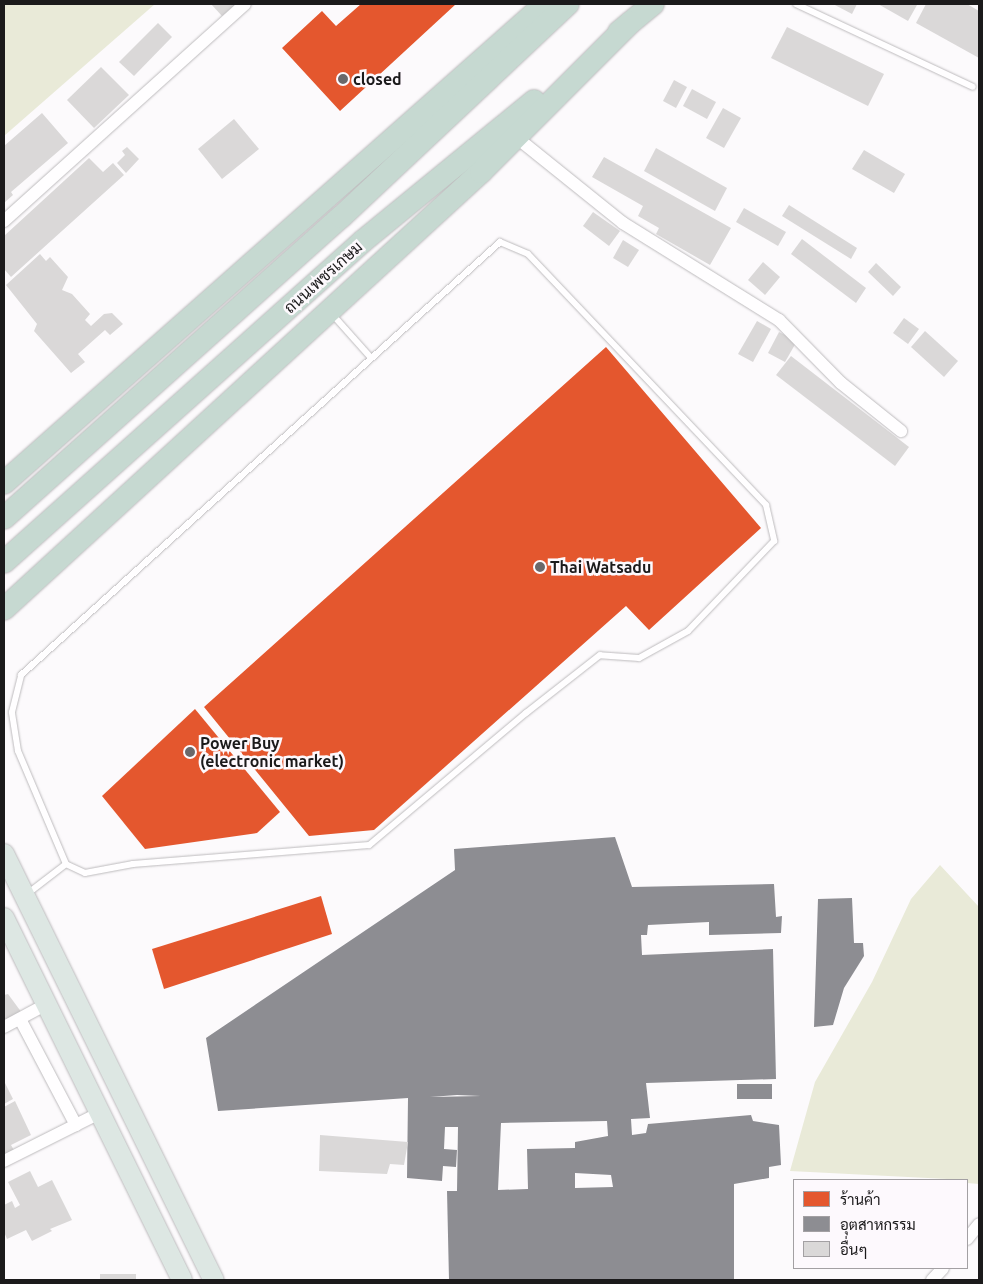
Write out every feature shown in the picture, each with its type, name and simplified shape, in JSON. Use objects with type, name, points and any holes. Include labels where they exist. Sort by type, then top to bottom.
[{"type":"highway","points":[[4,483],[545,4]]},
{"type":"highway","name":"ถนนเพชรเกษม","points":[[4,518],[341,217],[568,4]]},
{"type":"highway","name":"ถนนเพชรเกษม","points":[[4,562],[363,241],[653,4]]},
{"type":"highway","points":[[4,609],[516,137],[630,23]]},
{"type":"main road","points":[[4,474],[46,444]]},
{"type":"main road","points":[[4,622],[32,584]]},
{"type":"main road","points":[[4,854],[214,1280]]},
{"type":"main road","points":[[4,918],[98,1114],[182,1280]]},
{"type":"street","points":[[4,221],[245,4]]},
{"type":"street","points":[[516,137],[623,223],[778,320],[857,397],[901,431]]},
{"type":"street","points":[[4,1027],[45,1005]]},
{"type":"street","points":[[20,1019],[76,1125]]},
{"type":"street","points":[[4,1161],[98,1114]]},
{"type":"street","points":[[968,1238],[979,1224]]},
{"type":"street","points":[[932,1280],[942,1269]]},
{"type":"lane","points":[[796,4],[973,87]]},
{"type":"lane","points":[[500,242],[528,254],[766,505],[774,541],[688,631],[639,658],[600,655],[526,713],[369,846],[133,864],[86,873],[66,864],[18,751],[12,712],[22,675],[500,242]]},
{"type":"lane","points":[[329,311],[371,358]]},
{"type":"lane","points":[[24,896],[66,864]]},
{"type":"green space","points":[[4,4],[155,4],[4,136]]},
{"type":"green space","points":[[940,865],[979,907],[979,1184],[968,1183],[968,1179],[790,1171],[815,1082],[872,982],[911,899]]},
{"type":"building: ร้านค้า","name":"closed","points":[[361,4],[456,4],[340,111],[282,48],[322,11],[336,26]]},
{"type":"building: ร้านค้า","name":"Thai Watsadu","points":[[606,347],[761,528],[649,630],[626,606],[374,830],[309,836],[204,707]]},
{"type":"building: ร้านค้า","name":"Power Buy (electronic market)","points":[[195,709],[280,812],[257,833],[145,849],[102,796]]},
{"type":"building: ร้านค้า","points":[[321,896],[332,934],[164,989],[152,949]]},
{"type":"building: อุตสาหกรรม","points":[[615,837],[632,887],[774,884],[776,917],[782,916],[781,933],[709,935],[709,922],[648,925],[647,935],[641,935],[642,955],[773,949],[776,1079],[646,1083],[650,1118],[631,1119],[632,1135],[646,1133],[648,1124],[751,1115],[753,1121],[779,1125],[781,1165],[769,1167],[769,1178],[734,1184],[734,1280],[449,1280],[447,1191],[457,1191],[458,1127],[445,1127],[444,1149],[457,1150],[456,1167],[443,1166],[442,1181],[407,1178],[408,1098],[218,1111],[206,1038],[455,870],[454,849]],"holes":[[[457,1095],[481,1096],[430,1097]],[[607,1121],[608,1136],[575,1142],[575,1148],[527,1149],[528,1189],[498,1190],[501,1123]],[[575,1173],[611,1175],[613,1187],[575,1188]]]},
{"type":"building: อุตสาหกรรม","points":[[852,898],[854,943],[863,943],[864,956],[844,988],[833,1025],[814,1027],[818,899]]},
{"type":"building: อุตสาหกรรม","points":[[737,1084],[772,1084],[772,1099],[737,1099]]},
{"type":"building: อื่นๆ","points":[[211,4],[236,4],[222,16]]},
{"type":"building: อื่นๆ","points":[[833,4],[857,4],[852,14]]},
{"type":"building: อื่นๆ","points":[[878,4],[915,4],[917,5],[908,21]]},
{"type":"building: อื่นๆ","points":[[926,4],[967,4],[979,11],[979,58],[916,23]]},
{"type":"building: อื่นๆ","points":[[158,23],[172,37],[134,76],[119,62]]},
{"type":"building: อื่นๆ","points":[[787,27],[884,74],[868,106],[771,58]]},
{"type":"building: อื่นๆ","points":[[101,67],[129,95],[94,128],[67,100]]},
{"type":"building: อื่นๆ","points":[[674,80],[687,87],[676,108],[663,101]]},
{"type":"building: อื่นๆ","points":[[692,89],[716,102],[707,119],[683,106]]},
{"type":"building: อื่นๆ","points":[[723,108],[741,118],[724,148],[706,138]]},
{"type":"building: อื่นๆ","points":[[42,113],[68,143],[11,192],[13,195],[4,203],[4,146]]},
{"type":"building: อื่นๆ","points":[[234,119],[259,149],[222,179],[198,149]]},
{"type":"building: อื่นๆ","points":[[127,147],[139,159],[126,173],[117,163],[125,155],[122,151]]},
{"type":"building: อื่นๆ","points":[[656,148],[727,188],[715,211],[644,171]]},
{"type":"building: อื่นๆ","points":[[864,150],[905,174],[894,193],[852,169]]},
{"type":"building: อื่นๆ","points":[[604,157],[731,228],[710,265],[656,234],[659,228],[638,216],[643,206],[592,177]]},
{"type":"building: อื่นๆ","points":[[89,158],[103,172],[113,163],[124,175],[11,277],[4,269],[4,236]]},
{"type":"building: อื่นๆ","points":[[789,205],[857,248],[851,259],[782,216]]},
{"type":"building: อื่นๆ","points":[[744,208],[786,232],[778,246],[736,222]]},
{"type":"building: อื่นๆ","points":[[593,212],[620,231],[609,246],[583,226]]},
{"type":"building: อื่นๆ","points":[[802,239],[866,288],[856,303],[791,254]]},
{"type":"building: อื่นๆ","points":[[623,240],[639,250],[628,267],[613,258]]},
{"type":"building: อื่นๆ","points":[[40,254],[46,261],[50,257],[68,277],[62,290],[72,294],[90,314],[85,320],[91,326],[104,314],[112,313],[123,324],[110,335],[105,330],[78,354],[85,362],[71,373],[34,331],[37,324],[6,285]]},
{"type":"building: อื่นๆ","points":[[763,262],[780,277],[765,295],[748,280]]},
{"type":"building: อื่นๆ","points":[[876,263],[901,287],[893,296],[868,272]]},
{"type":"building: อื่นๆ","points":[[904,318],[919,329],[908,344],[893,333]]},
{"type":"building: อื่นๆ","points":[[757,321],[771,329],[753,362],[738,354]]},
{"type":"building: อื่นๆ","points":[[925,331],[958,361],[944,377],[911,347]]},
{"type":"building: อื่นๆ","points":[[779,332],[797,341],[785,362],[768,353]]},
{"type":"building: อื่นๆ","points":[[791,356],[909,447],[895,466],[776,375]]},
{"type":"building: อื่นๆ","points":[[8,994],[22,1013],[4,1024],[4,995]]},
{"type":"building: อื่นๆ","points":[[4,1081],[13,1099],[4,1104]]},
{"type":"building: อื่นๆ","points":[[15,1101],[31,1135],[11,1145],[15,1152],[4,1158],[4,1107]]},
{"type":"building: อื่นๆ","points":[[320,1135],[408,1142],[404,1165],[390,1164],[387,1174],[319,1171]]},
{"type":"building: อื่นๆ","points":[[30,1171],[38,1187],[52,1180],[72,1220],[50,1229],[52,1231],[32,1241],[26,1230],[7,1239],[4,1232],[4,1205],[12,1201],[15,1208],[20,1205],[8,1182]]},
{"type":"building: อื่นๆ","points":[[100,1274],[136,1274],[136,1280],[100,1280]]},
{"type":"place","name":"closed","points":[[343,79]]},
{"type":"place","name":"Thai Watsadu","points":[[540,567]]},
{"type":"place","name":"Power Buy (electronic market)","points":[[190,752]]}]
